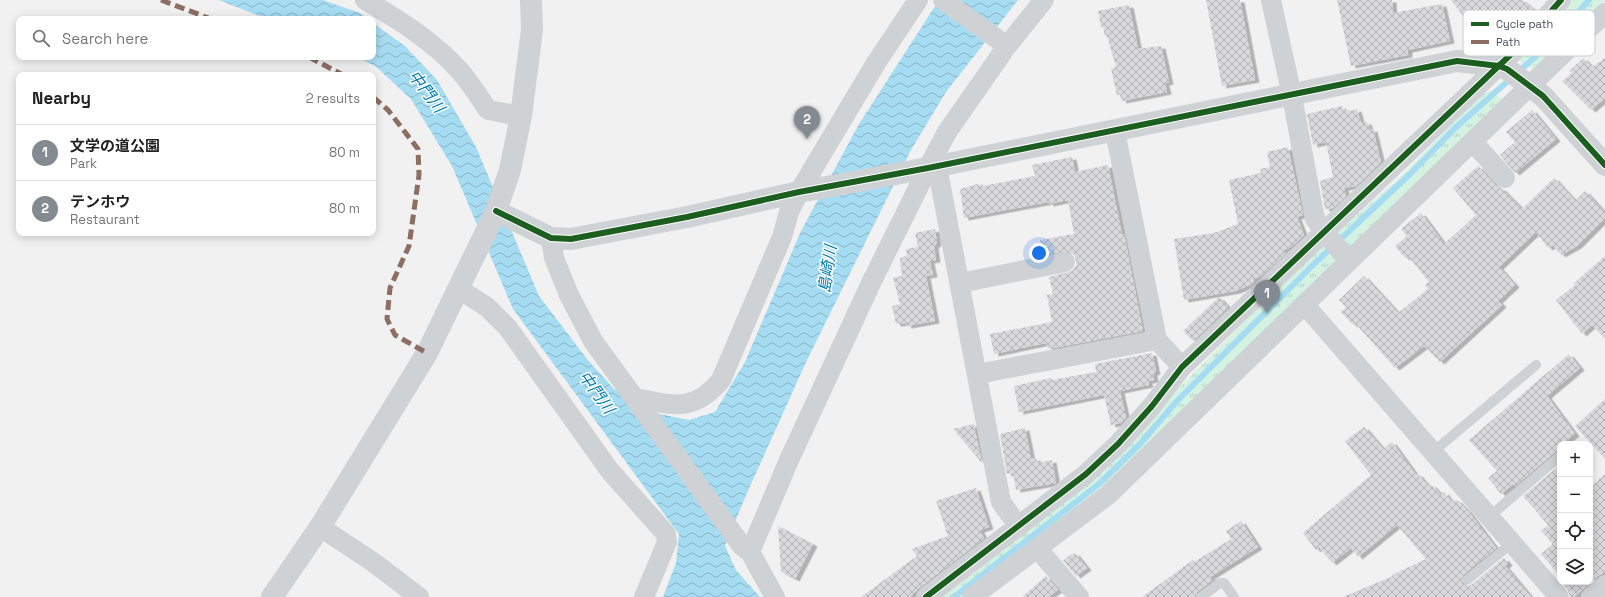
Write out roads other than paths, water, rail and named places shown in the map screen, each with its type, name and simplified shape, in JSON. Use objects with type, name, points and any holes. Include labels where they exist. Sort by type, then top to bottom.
[{"type":"street","points":[[365,0],[397,19],[431,44],[459,70],[488,110],[521,116]]},
{"type":"street","points":[[272,597],[320,527],[427,353],[496,211],[510,170],[521,116],[532,30],[531,0]]},
{"type":"street","points":[[641,406],[676,405],[700,399],[711,392],[720,380],[782,237],[789,212],[806,191],[876,63],[918,0]]},
{"type":"street","points":[[943,0],[1003,43]]},
{"type":"street","points":[[746,549],[925,169],[1003,43],[1044,0]]},
{"type":"street","points":[[1271,0],[1292,96],[1315,219],[1349,261]]},
{"type":"street","points":[[1553,10],[1562,0]]},
{"type":"street","points":[[1595,22],[1605,13]]},
{"type":"street","points":[[926,597],[1086,474],[1118,444],[1152,406],[1182,367],[1503,67],[1512,56]]},
{"type":"street","points":[[972,597],[1108,495],[1473,142],[1527,83],[1557,56]]},
{"type":"street","points":[[496,211],[551,238],[571,239],[1457,62],[1503,67],[1527,83],[1543,96],[1605,165]]},
{"type":"street","points":[[1115,131],[1156,340],[1182,367]]},
{"type":"street","points":[[1473,142],[1505,178]]},
{"type":"street","points":[[925,169],[960,283],[1000,502],[1019,527]]},
{"type":"street","points":[[551,238],[554,258],[569,295],[593,341],[746,549],[775,597]]},
{"type":"street","points":[[960,283],[1065,262]]},
{"type":"street","points":[[459,289],[487,307],[508,328],[610,471],[666,534],[667,542],[644,597]]},
{"type":"street","points":[[1304,304],[1559,597]]},
{"type":"street","points":[[977,374],[1156,340]]},
{"type":"street","points":[[320,527],[373,562],[419,597]]},
{"type":"street","points":[[1037,548],[1079,597]]},
{"type":"street","points":[[1591,597],[1605,585]]},
{"type":"lane","points":[[1433,452],[1536,365]]},
{"type":"lane","points":[[1489,517],[1557,459]]},
{"type":"lane","points":[[1467,580],[1512,543]]},
{"type":"lane","points":[[1202,597],[1220,583],[1224,583],[1234,597]]},
{"type":"water","points":[[219,0],[323,0],[360,13],[364,16],[259,16]]},
{"type":"water","points":[[939,0],[1018,0],[946,92],[911,150],[807,360],[747,493],[725,546],[736,570],[760,597],[663,597],[676,563],[679,534],[513,309],[452,166],[411,99],[375,66],[363,60],[376,60],[376,25],[405,46],[437,80],[476,147],[539,296],[587,359],[614,389],[659,414],[689,420],[715,412],[745,362],[801,231],[859,124]]},
{"type":"waterway","points":[[1580,10],[1589,0]]},
{"type":"waterway","points":[[954,597],[1099,484],[1140,444],[1177,401],[1315,263],[1410,174],[1455,128],[1536,56]]},
{"type":"place","name":"テンホウ","points":[[807,139]]},
{"type":"place","name":"文学の道公園","points":[[1267,313]]},
{"type":"water label","name":"中門川","points":[[427,91]]},
{"type":"water label","name":"島崎川","points":[[827,269]]},
{"type":"water label","name":"中門川","points":[[597,392]]}]
